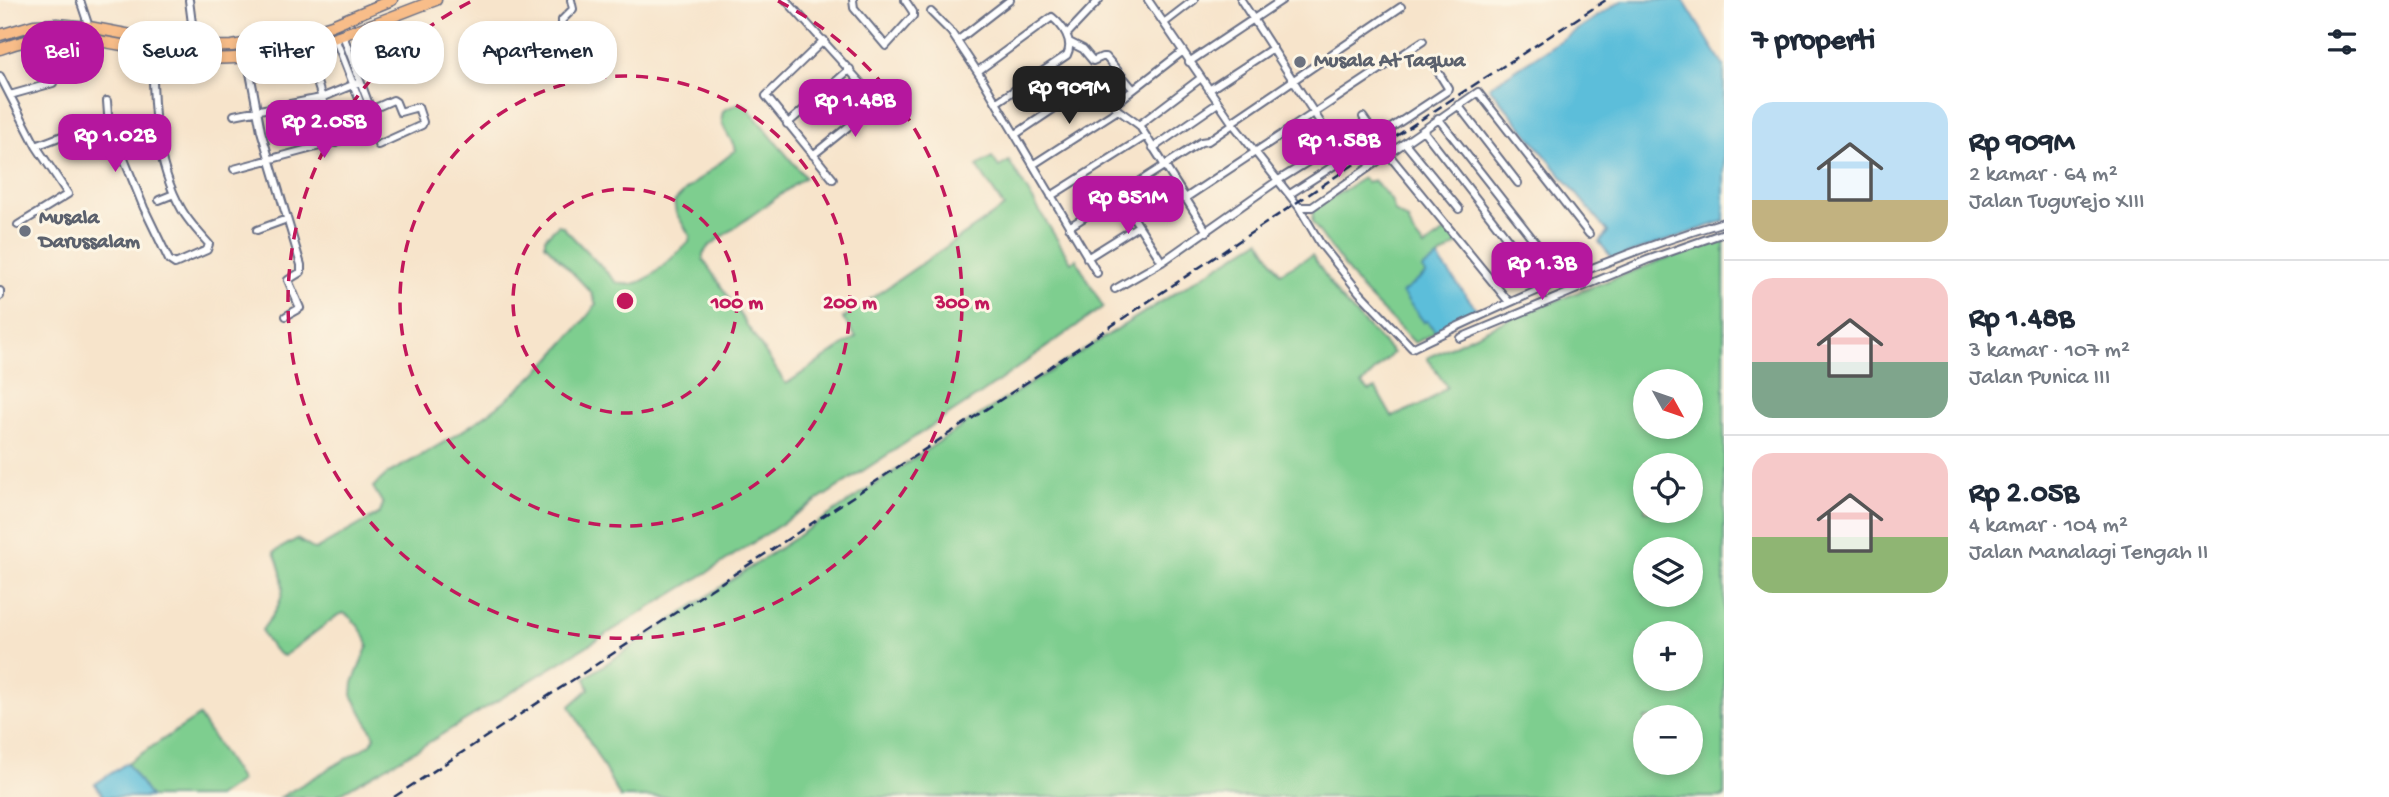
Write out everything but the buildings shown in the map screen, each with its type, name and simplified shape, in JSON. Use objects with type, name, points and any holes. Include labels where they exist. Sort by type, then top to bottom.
[{"type":"highway","points":[[222,46],[306,33],[393,0]]},
{"type":"highway","points":[[339,36],[436,0]]},
{"type":"highway","points":[[0,34],[21,28]]},
{"type":"highway","points":[[0,49],[30,39],[61,36],[118,45]]},
{"type":"street","points":[[80,0],[87,21]]},
{"type":"street","points":[[189,0],[192,21]]},
{"type":"street","points":[[562,21],[573,9],[570,0]]},
{"type":"street","points":[[786,0],[888,113]]},
{"type":"street","points":[[853,0],[854,8],[886,46],[913,16],[905,0]]},
{"type":"street","points":[[957,41],[1010,0]]},
{"type":"street","points":[[1067,34],[1099,0]]},
{"type":"street","points":[[1149,0],[1209,90],[1300,208],[1320,243],[1359,292],[1412,348],[1544,286],[1724,222]]},
{"type":"street","points":[[1164,23],[1194,0]]},
{"type":"street","points":[[1241,0],[1314,112],[1341,161]]},
{"type":"street","points":[[1189,62],[1282,0]]},
{"type":"street","points":[[1069,227],[1233,123],[1401,7]]},
{"type":"street","points":[[931,12],[957,41],[978,71],[1097,273]]},
{"type":"street","points":[[978,71],[1052,17],[1067,34],[1070,49],[1067,55],[997,102]]},
{"type":"street","points":[[339,36],[351,62]]},
{"type":"street","points":[[339,36],[352,86],[367,111]]},
{"type":"street","points":[[824,40],[766,96],[833,179]]},
{"type":"street","points":[[1184,200],[1423,41]]},
{"type":"street","points":[[1069,42],[1081,47],[1093,61],[1106,57],[1133,89]]},
{"type":"street","points":[[1209,90],[1273,48]]},
{"type":"street","points":[[1034,164],[1116,107],[1133,89],[1182,52]]},
{"type":"street","points":[[1290,194],[1447,91],[1448,88],[1435,67]]},
{"type":"street","points":[[787,124],[850,69]]},
{"type":"street","points":[[0,76],[36,146],[67,192],[66,197],[18,225]]},
{"type":"street","points":[[1139,125],[1201,78]]},
{"type":"street","points":[[1016,134],[1094,82],[1116,107],[1139,125],[1206,232]]},
{"type":"street","points":[[10,95],[49,84]]},
{"type":"street","points":[[107,101],[109,128],[169,260],[176,264],[207,250],[210,246],[188,219],[173,194],[157,132],[155,84]]},
{"type":"street","points":[[252,84],[269,159],[302,271],[288,280],[300,308],[286,316]]},
{"type":"street","points":[[317,84],[336,143]]},
{"type":"street","points":[[234,114],[321,98],[356,84]]},
{"type":"street","points":[[234,169],[372,132],[360,84]]},
{"type":"street","points":[[1300,208],[1312,207],[1478,92],[1589,234]]},
{"type":"street","points":[[367,111],[395,100],[400,112],[416,106],[423,122],[422,125],[378,145]]},
{"type":"street","points":[[813,155],[879,102]]},
{"type":"street","points":[[1153,148],[1219,103]]},
{"type":"street","points":[[1458,105],[1518,183]]},
{"type":"street","points":[[1363,117],[1377,137]]},
{"type":"street","points":[[1438,118],[1564,279]]},
{"type":"street","points":[[36,146],[80,129],[109,128]]},
{"type":"street","points":[[1423,130],[1544,286]]},
{"type":"street","points":[[119,146],[157,132]]},
{"type":"street","points":[[1051,195],[1146,136]]},
{"type":"street","points":[[1405,143],[1459,209]]},
{"type":"street","points":[[1115,289],[1162,262],[1277,181],[1334,146]]},
{"type":"street","points":[[1389,155],[1509,302]]},
{"type":"street","points":[[159,200],[173,194]]},
{"type":"street","points":[[1119,195],[1162,262]]},
{"type":"street","points":[[257,230],[287,219]]},
{"type":"street","points":[[1087,258],[1138,226]]},
{"type":"street","points":[[1460,338],[1647,260],[1724,233]]},
{"type":"green space","points":[[739,103],[745,105],[805,177],[708,247],[703,259],[786,384],[856,337],[843,318],[1004,207],[977,166],[992,157],[999,167],[1009,161],[1071,262],[1076,259],[1103,307],[982,393],[708,572],[423,746],[334,797],[281,797],[371,744],[375,737],[352,695],[353,683],[368,645],[362,631],[352,619],[344,613],[338,615],[284,656],[274,649],[265,637],[262,630],[276,610],[283,584],[274,552],[297,539],[315,550],[380,513],[383,504],[373,487],[387,474],[461,432],[505,401],[546,363],[590,314],[596,304],[591,292],[545,244],[545,238],[558,225],[616,282],[626,284],[646,279],[689,242],[690,236],[676,213],[674,202],[736,150],[723,125],[722,115],[724,110]]},
{"type":"green space","points":[[1363,178],[1367,183],[1374,180],[1391,200],[1395,212],[1408,220],[1413,233],[1424,247],[1447,230],[1458,244],[1423,268],[1426,274],[1424,322],[1427,320],[1436,332],[1415,343],[1362,290],[1312,222],[1313,210]]},
{"type":"green space","points":[[1724,236],[1724,797],[620,797],[570,706],[589,689],[585,678],[967,423],[1260,240],[1280,273],[1312,255],[1340,298],[1393,353],[1362,384],[1369,391],[1376,389],[1392,417],[1427,402],[1447,387],[1427,358],[1509,319]]},
{"type":"green space","points":[[199,716],[241,781],[217,797],[150,797],[127,763]]},
{"type":"water","points":[[1623,0],[1683,0],[1724,66],[1724,221],[1613,259],[1599,242],[1608,232],[1489,87]]},
{"type":"water","points":[[1438,258],[1477,310],[1436,332],[1427,321],[1424,322],[1402,293],[1426,274],[1422,269]]},
{"type":"water","points":[[127,763],[150,797],[104,797],[95,784]]},
{"type":"railway","points":[[394,797],[1606,0]]},
{"type":"place","name":"Musala At Taqwa","points":[[1300,62]]},
{"type":"place","name":"Musala Darussalam","points":[[25,231]]}]
